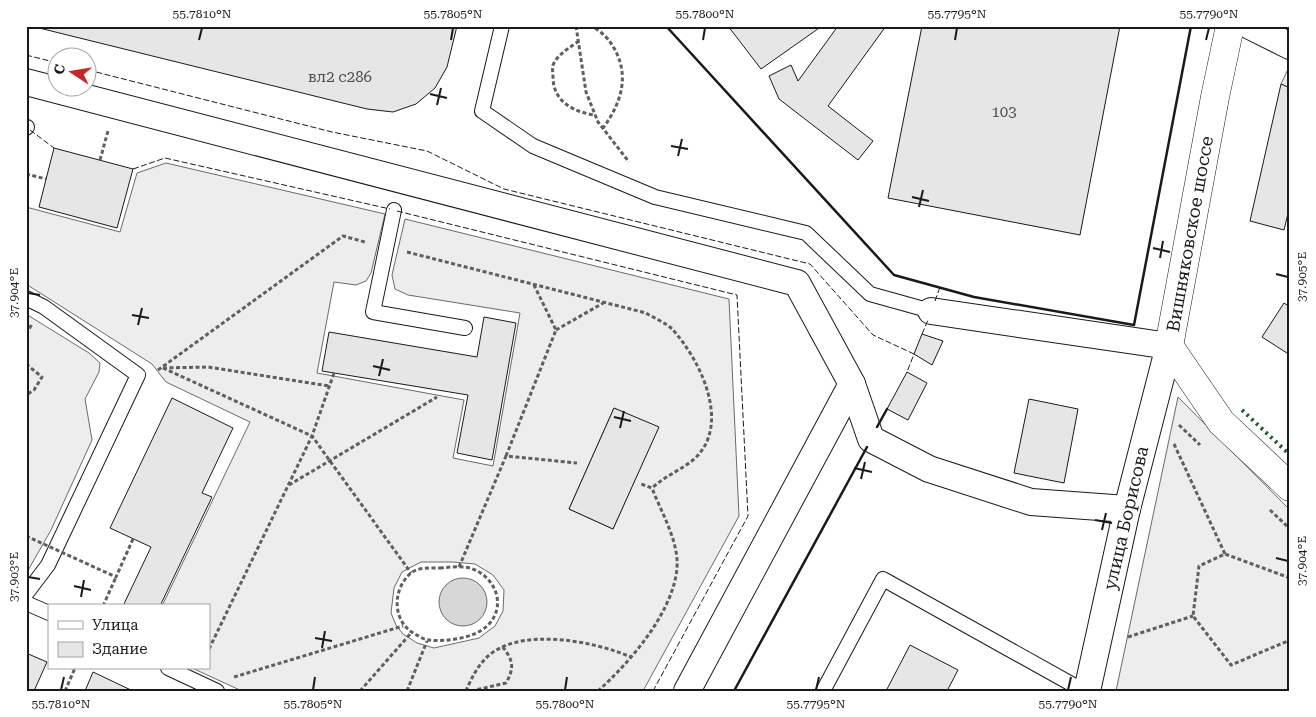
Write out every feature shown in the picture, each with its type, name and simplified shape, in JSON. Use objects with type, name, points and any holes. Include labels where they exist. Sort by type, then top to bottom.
[{"type":"street","name":"Вишняковское шоссе","points":[[1230,26],[1169,346],[1221,422],[1290,488]]},
{"type":"street","points":[[1250,26],[1290,46]]},
{"type":"street","points":[[26,82],[797,283],[852,384],[871,438],[929,469],[1031,502],[1127,509]]},
{"type":"street","points":[[931,311],[1169,346]]},
{"type":"street","name":"улица Борисова","points":[[1086,691],[1127,509],[1169,346]]},
{"type":"street","points":[[687,691],[852,384]]},
{"type":"lane","points":[[502,26],[482,111],[533,146],[655,197],[806,233],[870,294],[931,311]]},
{"type":"lane","points":[[394,210],[373,312],[465,328]]},
{"type":"lane","points":[[26,298],[44,307],[138,375],[48,565],[26,594]]},
{"type":"lane","points":[[823,691],[883,579],[1086,691]]},
{"type":"lane","points":[[26,603],[48,613]]},
{"type":"lane","points":[[172,670],[211,688]]},
{"type":"path","points":[[576,26],[586,92],[595,115],[655,197]]},
{"type":"path","points":[[589,26],[607,38],[619,54],[623,70],[623,89],[616,111],[603,128]]},
{"type":"path","points":[[579,41],[563,51],[552,67],[553,88],[564,103],[580,113],[595,115]]},
{"type":"path","points":[[100,160],[109,128]]},
{"type":"path","points":[[26,174],[46,179]]},
{"type":"path","points":[[534,285],[556,330]]},
{"type":"path","points":[[459,568],[556,330],[605,302]]},
{"type":"path","points":[[26,364],[42,377],[34,390],[26,395]]},
{"type":"path","points":[[329,386],[208,367],[162,368],[312,436],[411,573]]},
{"type":"path","points":[[210,647],[312,436],[334,373]]},
{"type":"path","points":[[288,485],[437,397]]},
{"type":"path","points":[[1154,402],[1225,554],[1290,578]]},
{"type":"path","points":[[506,456],[577,463]]},
{"type":"path","points":[[598,691],[631,656],[656,624],[669,595],[677,568],[674,542],[652,488]]},
{"type":"path","points":[[26,536],[116,577]]},
{"type":"path","points":[[104,604],[133,539]]},
{"type":"path","points":[[1225,554],[1199,566],[1193,616],[1231,665],[1290,640]]},
{"type":"path","points":[[459,568],[473,569],[489,579],[498,593],[497,611],[488,626],[472,634],[428,640],[403,626],[396,611],[400,588],[411,573],[422,569],[459,568]]},
{"type":"path","points":[[1096,648],[1193,616]]},
{"type":"path","points":[[211,688],[403,626]]},
{"type":"path","points":[[360,691],[412,632]]},
{"type":"path","points":[[466,691],[473,676],[486,658],[502,646],[535,639],[577,642],[614,649],[631,656]]},
{"type":"path","points":[[407,691],[428,640]]},
{"type":"path","points":[[471,691],[506,683],[513,671],[512,659],[502,646]]},
{"type":"path","points":[[65,691],[74,670]]},
{"type":"shaded area","points":[[1290,67],[1290,88],[1281,84]]},
{"type":"shaded area","points":[[166,163],[385,214],[371,273],[366,281],[356,285],[334,282],[317,373],[464,400],[453,458],[493,466],[520,313],[408,295],[395,289],[392,275],[405,219],[729,299],[739,516],[643,691],[242,691],[196,670],[210,670],[210,604],[163,604],[250,422],[166,382],[152,364],[26,284],[26,207],[120,232],[137,173]],"holes":[[[614,408],[658,428],[613,529],[569,509]],[[421,562],[475,564],[493,575],[504,590],[503,611],[495,626],[479,638],[434,648],[417,643],[403,634],[396,625],[391,613],[394,588],[402,572]]]},
{"type":"shaded area","points":[[26,314],[89,353],[100,363],[99,372],[85,399],[92,440],[51,530],[26,574]]},
{"type":"shaded area","points":[[1178,397],[1290,510],[1290,691],[1116,691]]},
{"type":"shaded area","points":[[458,578],[468,578],[477,582],[483,588],[486,593],[486,611],[477,622],[468,626],[458,626],[449,622],[443,616],[439,607],[439,597],[443,588],[449,582]]},
{"type":"building","points":[[31,26],[457,26],[447,67],[435,88],[416,104],[393,112],[367,109]]},
{"type":"building","points":[[728,26],[822,26],[761,69]]},
{"type":"building","points":[[838,26],[886,26],[828,106],[873,141],[858,160],[779,99],[769,76],[791,65],[798,81]]},
{"type":"building","points":[[922,26],[1120,26],[1080,235],[888,198]]},
{"type":"building","points":[[1281,84],[1290,88],[1290,205],[1284,230],[1250,221]]},
{"type":"building","points":[[54,148],[133,169],[117,228],[39,207]]},
{"type":"building","points":[[1284,303],[1290,307],[1290,355],[1262,337]]},
{"type":"building","points":[[484,317],[516,323],[492,460],[457,453],[468,395],[322,371],[329,332],[477,357]]},
{"type":"building","points":[[922,334],[943,341],[932,365],[914,354]]},
{"type":"building","points":[[907,372],[927,383],[908,420],[887,409]]},
{"type":"building","points":[[172,398],[233,428],[202,493],[212,497],[161,604],[124,604],[151,547],[110,528]]},
{"type":"building","points":[[1029,399],[1078,409],[1064,483],[1014,473]]},
{"type":"building","points":[[614,408],[659,427],[613,529],[569,509]]},
{"type":"building","points":[[910,645],[958,670],[947,691],[886,691]]},
{"type":"building","points":[[26,653],[47,662],[34,691],[26,691]]},
{"type":"building","points":[[93,672],[133,691],[85,691]]},
{"type":"hedge","points":[[1242,410],[1290,455]]},
{"type":"fence","points":[[26,55],[48,60]]},
{"type":"fence","points":[[98,73],[332,132],[427,151],[504,189],[810,264],[873,335],[914,354],[907,372]]},
{"type":"fence","points":[[30,130],[54,148]]},
{"type":"fence","points":[[133,169],[165,158],[390,209]]},
{"type":"fence","points":[[397,211],[737,295],[748,516],[653,691]]},
{"type":"fence","points":[[935,301],[940,287]]},
{"type":"fence","points":[[922,334],[928,320]]},
{"type":"wall","points":[[666,26],[894,275],[974,297],[1134,325],[1191,26]]},
{"type":"wall","points":[[877,427],[887,409]]},
{"type":"wall","points":[[734,691],[867,447]]}]
